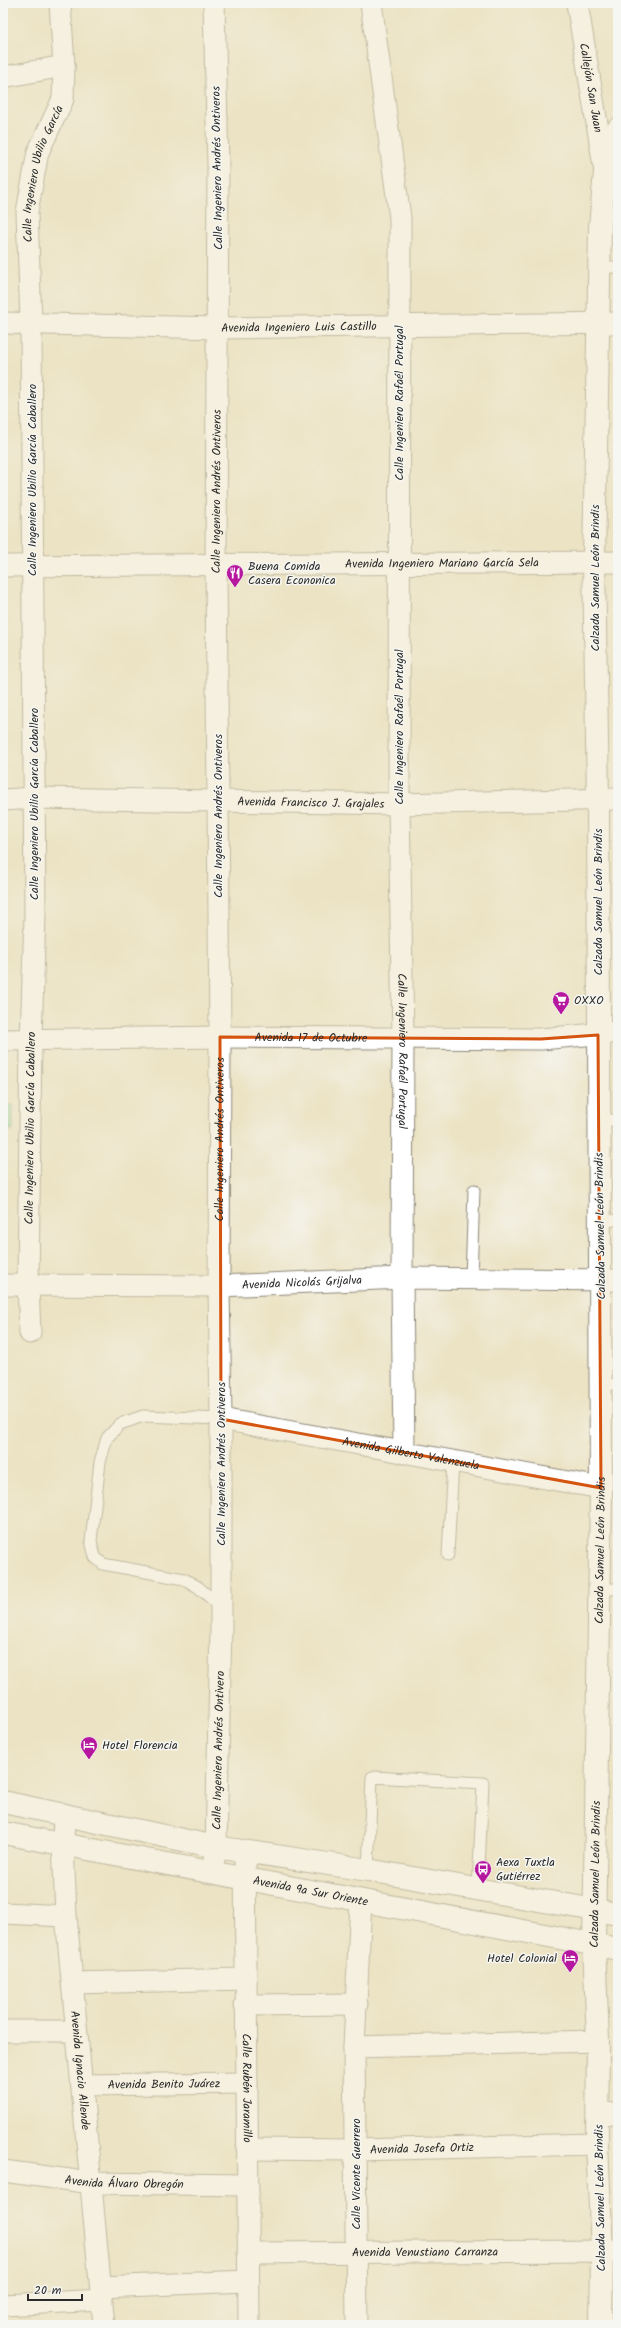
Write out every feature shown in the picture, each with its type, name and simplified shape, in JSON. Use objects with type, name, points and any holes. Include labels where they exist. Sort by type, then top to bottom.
[{"type":"street","name":"Calle Ingeniero Ubilio García","points":[[31,323],[27,212],[38,152],[63,100],[64,66],[60,3]]},
{"type":"street","name":"Calle Ingeniero Andrés Ontiveros","points":[[214,3],[218,165],[216,565],[219,801],[218,901],[220,1037],[218,1286],[221,1419],[221,1629]]},
{"type":"street","name":"Calle Ingeniero Rafaél Portugal","points":[[372,3],[400,218],[398,804],[403,1037],[402,1278],[404,1453]]},
{"type":"street","name":"Callejón San Juan","points":[[577,3],[605,172]]},
{"type":"street","points":[[3,76],[64,66]]},
{"type":"street","name":"Calzada Samuel León Brindis","points":[[601,2325],[610,2251],[597,2144],[608,2113],[598,2041],[594,1944],[609,1589],[601,1488],[609,1385],[608,799],[594,562],[597,323],[608,267],[605,172],[617,138]]},
{"type":"street","name":"Avenida Ingeniero Luis Castillo","points":[[3,323],[218,328],[618,323]]},
{"type":"street","name":"Calle Ingeniero Ubilio García Caballero","points":[[30,1333],[28,1285],[31,1040],[35,915],[31,323]]},
{"type":"street","name":"Avenida Ingeniero Mariano García Sela","points":[[3,566],[32,568],[618,562]]},
{"type":"street","name":"Avenida Francisco J. Grajales","points":[[3,800],[34,798],[398,804],[608,799]]},
{"type":"street","name":"Avenida 17 de Octubre","points":[[3,1040],[220,1037],[541,1039],[608,1034]]},
{"type":"street","name":"Avenida Nicolás Grijalva","points":[[3,1285],[218,1286],[402,1278],[609,1279]]},
{"type":"street","name":"Avenida Gilberto Valenzuela","points":[[221,1419],[601,1488]]},
{"type":"street","name":"Calle Ingeniero Andrés Ontivero","points":[[212,1872],[216,1847],[221,1629]]},
{"type":"street","points":[[3,1802],[216,1847],[368,1870],[618,1914]]},
{"type":"street","name":"Avenida Ignacio Allende","points":[[64,1814],[63,1843],[66,1916],[75,2031],[92,2183],[104,2325]]},
{"type":"street","name":"Avenida 9a Sur Oriente","points":[[3,1833],[63,1843],[618,1949]]},
{"type":"street","name":"Calle Rubén Jaramillo","points":[[245,1852],[247,2281],[249,2325]]},
{"type":"street","name":"Calle Vicente Guerrero","points":[[357,2325],[354,2048],[361,1901]]},
{"type":"street","points":[[3,1913],[66,1916]]},
{"type":"street","points":[[72,1983],[246,1979]]},
{"type":"street","points":[[245,2005],[357,2004]]},
{"type":"street","points":[[3,2031],[75,2031]]},
{"type":"street","points":[[354,2048],[598,2041]]},
{"type":"street","name":"Avenida Benito Juárez","points":[[82,2085],[247,2083]]},
{"type":"street","name":"Avenida Josefa Ortiz","points":[[247,2149],[356,2150],[597,2144]]},
{"type":"street","name":"Avenida Álvaro Obregón","points":[[3,2172],[92,2183],[247,2185]]},
{"type":"street","name":"Avenida Venustiano Carranza","points":[[248,2254],[610,2251]]},
{"type":"street","points":[[3,2305],[101,2293],[247,2281]]},
{"type":"lane","points":[[471,1278],[474,1190]]},
{"type":"lane","points":[[221,1419],[143,1416],[120,1424],[107,1438],[100,1462],[91,1541],[95,1557],[104,1564],[184,1579],[198,1587],[221,1607]]},
{"type":"lane","points":[[448,1555],[452,1462]]},
{"type":"lane","points":[[368,1870],[372,1777],[483,1783],[478,1889]]},
{"type":"highlighted area","points":[[598,1035],[601,1488],[221,1419],[220,1037],[541,1039]]},
{"type":"green space","points":[[3,1105],[13,1105],[13,1130],[3,1130]]},
{"type":"place","name":"Buena Comida Casera Econonica","points":[[235,588]]},
{"type":"place","name":"OXXO","points":[[561,1015]]},
{"type":"place","name":"Hotel Florencia","points":[[89,1760]]},
{"type":"place","name":"Aexa Tuxtla Gutiérrez","points":[[483,1884]]},
{"type":"place","name":"Hotel Colonial","points":[[570,1973]]}]
